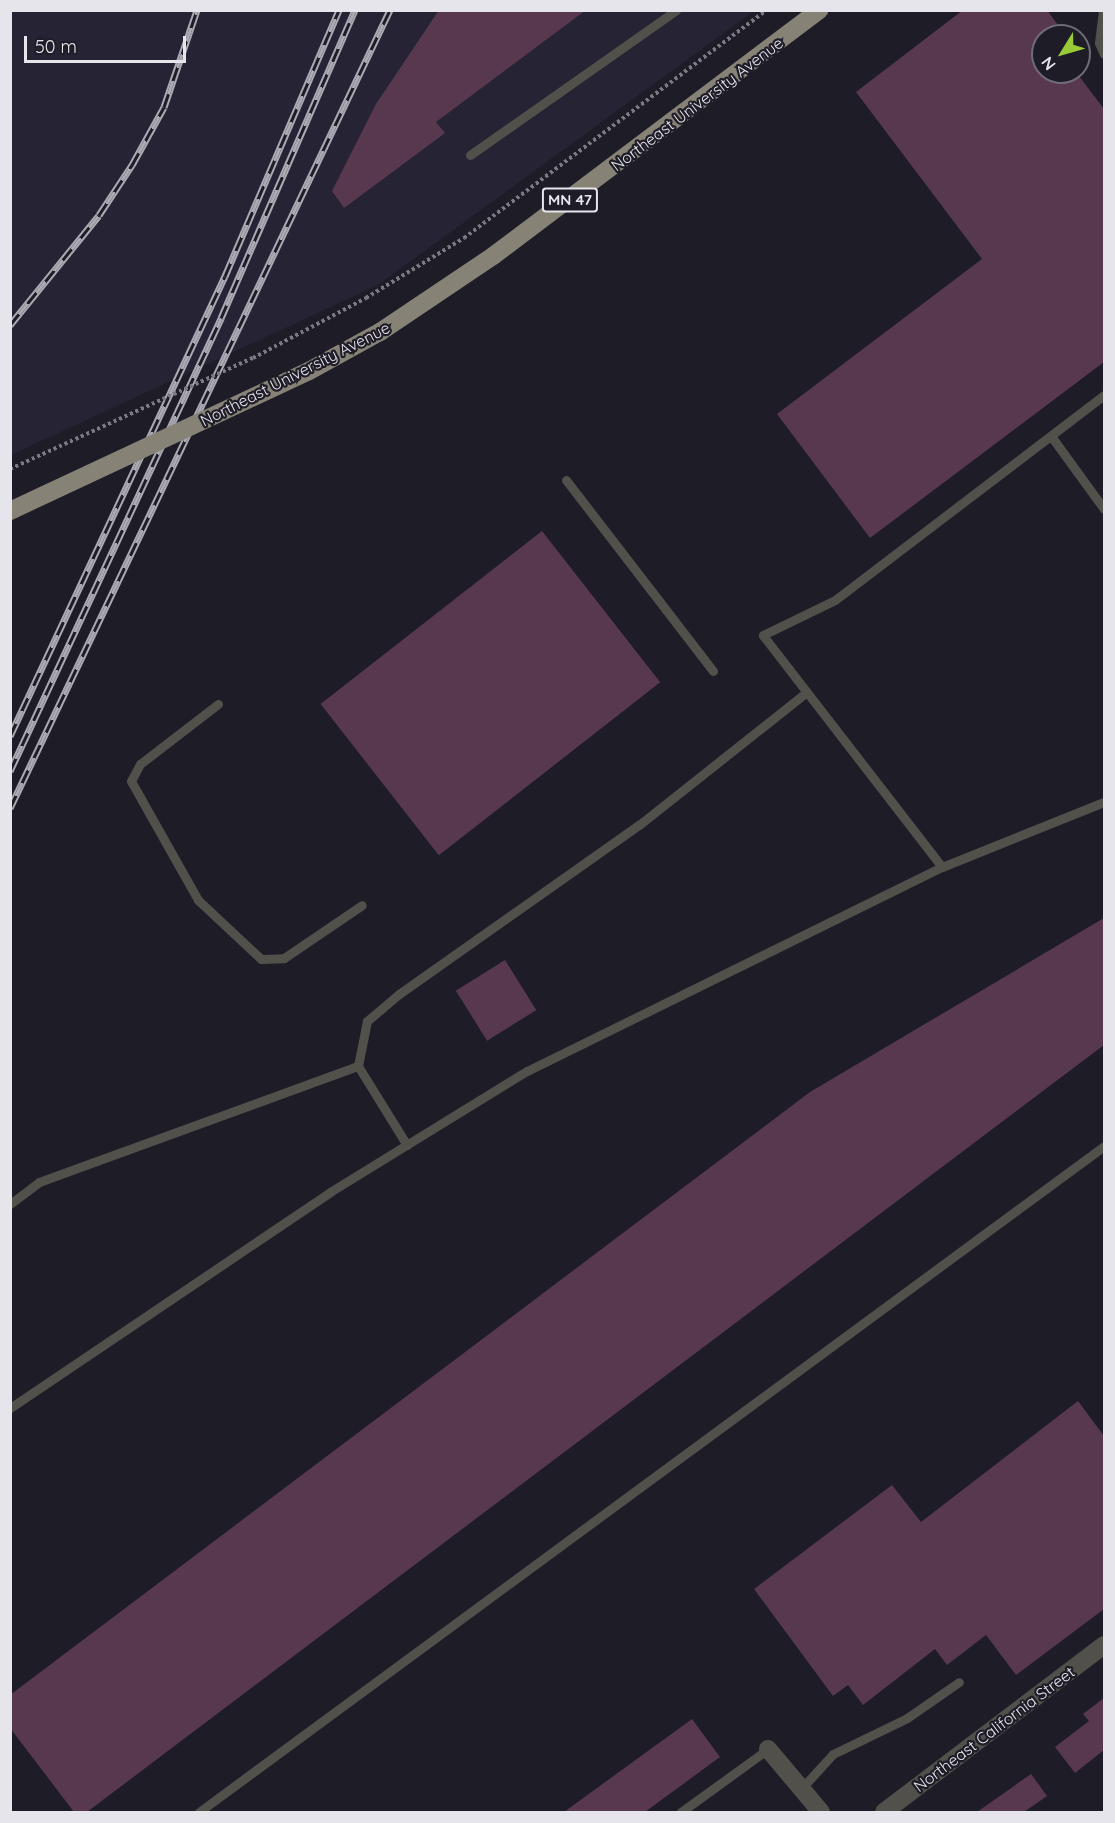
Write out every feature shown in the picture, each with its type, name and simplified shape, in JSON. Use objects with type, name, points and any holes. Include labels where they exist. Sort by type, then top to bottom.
[{"type":"main road","name":"Northeast University Avenue","points":[[10,511],[309,371],[380,332],[493,256],[820,10]]},
{"type":"street","name":"Northeast California Street","points":[[884,1812],[1104,1645]]},
{"type":"street","points":[[768,1749],[821,1812]]},
{"type":"lane","points":[[470,155],[675,10]]},
{"type":"lane","points":[[1103,10],[1099,43],[1104,54]]},
{"type":"lane","points":[[942,867],[763,635],[835,600],[1104,395]]},
{"type":"lane","points":[[1050,436],[1104,509]]},
{"type":"lane","points":[[566,480],[713,671]]},
{"type":"lane","points":[[407,1145],[358,1066],[367,1021],[391,1001],[639,825],[807,692]]},
{"type":"lane","points":[[218,704],[140,764],[131,781],[198,900],[261,959],[284,958],[362,905]]},
{"type":"lane","points":[[10,1408],[272,1231],[528,1071],[942,867],[1104,802]]},
{"type":"lane","points":[[10,1204],[39,1182],[358,1066]]},
{"type":"lane","points":[[199,1812],[1104,1146]]},
{"type":"lane","points":[[801,1789],[833,1754],[907,1718],[959,1682]]},
{"type":"lane","points":[[681,1812],[768,1749]]},
{"type":"path","points":[[10,469],[274,348],[366,298],[464,238],[767,10]]},
{"type":"shaded area","points":[[11,11],[754,11],[378,285],[11,455]]},
{"type":"building","points":[[439,10],[586,10],[436,122],[445,133],[344,208],[332,191],[376,104]]},
{"type":"building","points":[[963,10],[1047,10],[1057,24],[1031,24],[1031,84],[1085,84],[1104,109],[1104,362],[870,538],[777,414],[982,259],[856,92]]},
{"type":"building","points":[[542,531],[660,682],[439,855],[321,704]]},
{"type":"building","points":[[1104,918],[1104,1045],[87,1812],[74,1812],[10,1728],[10,1695],[810,1092]]},
{"type":"building","points":[[505,960],[536,1010],[487,1041],[456,991]]},
{"type":"building","points":[[1078,1401],[1104,1436],[1104,1609],[1016,1675],[986,1635],[947,1665],[935,1649],[863,1705],[848,1685],[833,1696],[754,1589],[892,1485],[921,1522]]},
{"type":"building","points":[[1104,1698],[1104,1750],[1075,1773],[1055,1747],[1089,1721],[1083,1714]]},
{"type":"building","points":[[692,1719],[720,1757],[645,1812],[564,1812]]},
{"type":"building","points":[[1031,1774],[1047,1796],[1024,1812],[977,1812]]},
{"type":"railway","points":[[10,325],[99,215],[132,165],[164,107],[197,10]]},
{"type":"railway","points":[[10,736],[225,276],[339,10]]},
{"type":"railway","points":[[10,771],[221,318],[355,10]]},
{"type":"railway","points":[[10,808],[390,10]]}]
